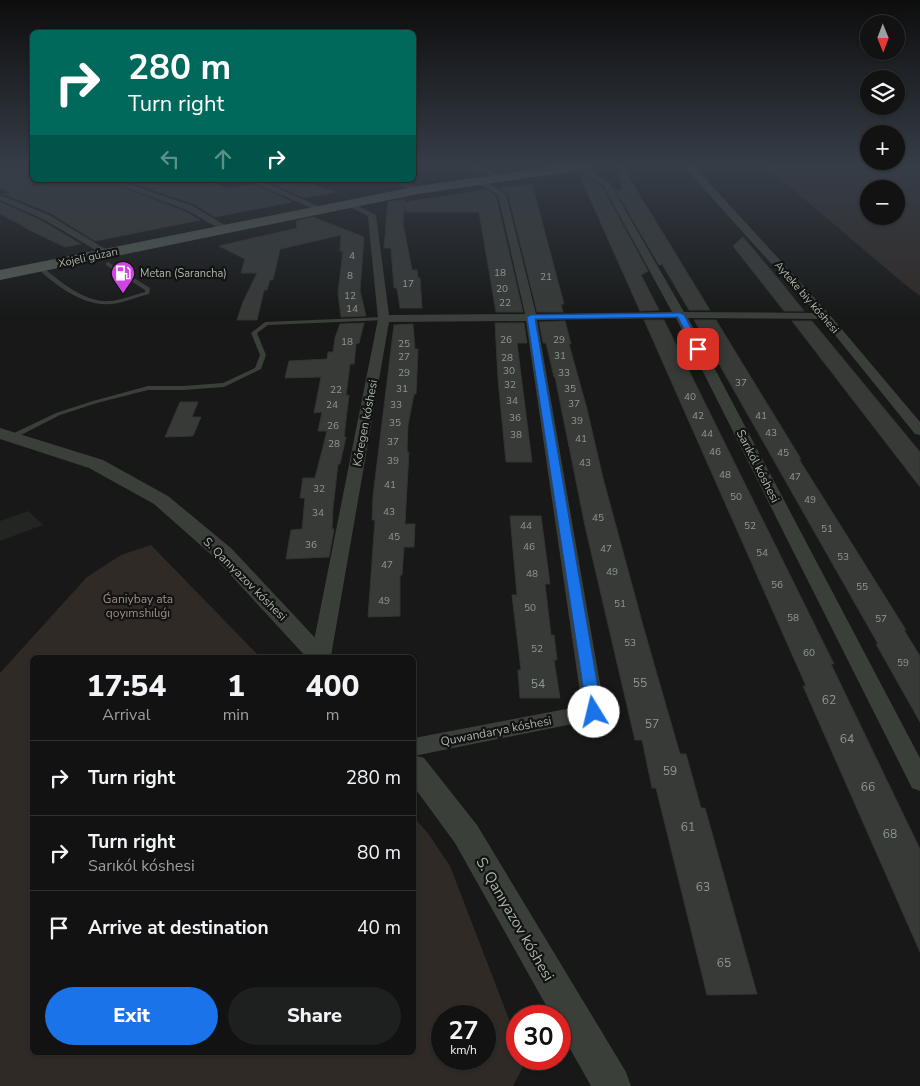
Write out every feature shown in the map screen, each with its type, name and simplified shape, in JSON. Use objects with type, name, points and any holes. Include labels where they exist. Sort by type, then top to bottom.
[{"type":"main road","name":"Xojeli gúzarı","points":[[0,276],[39,267],[108,258],[285,217]]},
{"type":"street","points":[[45,217],[108,258]]},
{"type":"street","points":[[205,217],[226,229]]},
{"type":"street","name":"Kóregen kóshesi","points":[[322,655],[384,319],[372,217]]},
{"type":"street","name":"Quwandarya kóshesi","points":[[416,747],[594,712],[531,317],[507,217]]},
{"type":"street","name":"Sarıkól kóshesi","points":[[624,217],[680,315],[920,781]]},
{"type":"street","name":"Ayteke biy kóshesi","points":[[734,217],[825,316],[920,431]]},
{"type":"street","points":[[384,319],[680,315],[825,316]]},
{"type":"street","name":"S. Qanıyazov kóshesi","points":[[6,435],[96,464],[161,500],[223,553],[320,655]]},
{"type":"street","name":"S. Qanıyazov kóshesi","points":[[416,769],[466,834],[605,1084]]},
{"type":"lane","points":[[39,267],[73,292],[101,302],[111,302],[147,293],[148,289],[108,258]]},
{"type":"lane","points":[[6,435],[58,414],[148,388],[224,385],[258,369],[263,355],[254,334],[267,322],[384,319]]},
{"type":"shaded area","points":[[28,511],[43,525],[0,541],[0,521]]},
{"type":"green space","points":[[825,217],[860,217],[860,225],[905,225],[905,217],[920,217],[920,296]]},
{"type":"green space","name":"Ǵaniybay ata qoyımshılıǵı","points":[[151,545],[258,655],[30,655],[30,1055],[416,1055],[416,820],[427,832],[450,866],[506,1011],[506,1070],[521,1070],[513,1086],[0,1086],[0,673],[87,577],[121,555]]},
{"type":"building","points":[[5,217],[32,217],[81,244],[65,247],[23,227],[25,227]]},
{"type":"building","points":[[56,217],[194,217],[200,220],[95,241]]},
{"type":"building","points":[[313,217],[364,237],[360,290],[366,316],[341,317],[338,293],[343,251],[340,251],[341,235],[280,249],[273,280],[270,280],[267,290],[264,290],[257,320],[237,320],[243,302],[257,273],[241,273],[245,259],[219,246],[297,228],[296,221]]},
{"type":"building","points":[[387,217],[404,217],[403,224],[412,270],[417,270],[418,278],[420,278],[422,308],[400,308],[397,288],[394,288],[391,248],[384,248]]},
{"type":"building","points":[[480,217],[501,217],[523,312],[496,312]]},
{"type":"building","points":[[514,217],[541,217],[564,304],[561,304],[563,312],[537,312]]},
{"type":"building","points":[[598,217],[619,217],[648,271],[641,275],[659,310],[640,311]]},
{"type":"building","points":[[631,217],[653,217],[710,310],[689,310],[662,264],[659,265]]},
{"type":"building","points":[[743,237],[804,311],[784,311],[733,246]]},
{"type":"building","points":[[644,320],[664,320],[834,664],[831,664],[920,849],[920,952],[803,686],[806,686]]},
{"type":"building","points":[[694,320],[716,320],[801,459],[799,459],[906,630],[904,630],[920,656],[920,722],[876,644],[878,644]]},
{"type":"building","points":[[565,321],[571,344],[569,344],[603,478],[644,629],[680,754],[686,754],[701,808],[705,808],[757,994],[707,995],[656,788],[652,788],[642,740],[635,740],[585,526],[555,377],[546,343],[543,343],[539,322]]},
{"type":"building","points":[[792,321],[812,321],[920,452],[920,487]]},
{"type":"building","points":[[364,323],[359,343],[356,344],[354,364],[350,364],[346,396],[349,395],[344,437],[346,437],[340,464],[338,464],[333,508],[332,529],[334,529],[329,557],[286,559],[291,530],[302,529],[305,498],[300,498],[303,478],[315,478],[327,431],[318,431],[322,412],[314,413],[321,377],[285,378],[289,361],[327,359],[328,352],[333,352],[340,324]]},
{"type":"building","points":[[495,323],[524,323],[527,343],[517,343],[532,462],[506,462]]},
{"type":"building","points":[[413,324],[415,349],[418,349],[416,394],[414,394],[408,425],[407,452],[409,452],[405,524],[415,524],[414,547],[404,547],[402,575],[400,575],[400,616],[368,617],[375,520],[372,520],[373,496],[394,325]]},
{"type":"building","points":[[180,402],[198,402],[192,417],[201,417],[193,436],[165,437]]},
{"type":"building","points":[[510,516],[541,516],[550,584],[545,584],[551,635],[554,635],[557,660],[554,660],[560,698],[520,698],[518,670],[521,670],[512,595],[517,595]]},
{"type":"place","name":"Metan (Sarancha)","points":[[123,294]]},
{"type":"route","points":[[594,712],[531,317],[680,315],[698,349]]}]
